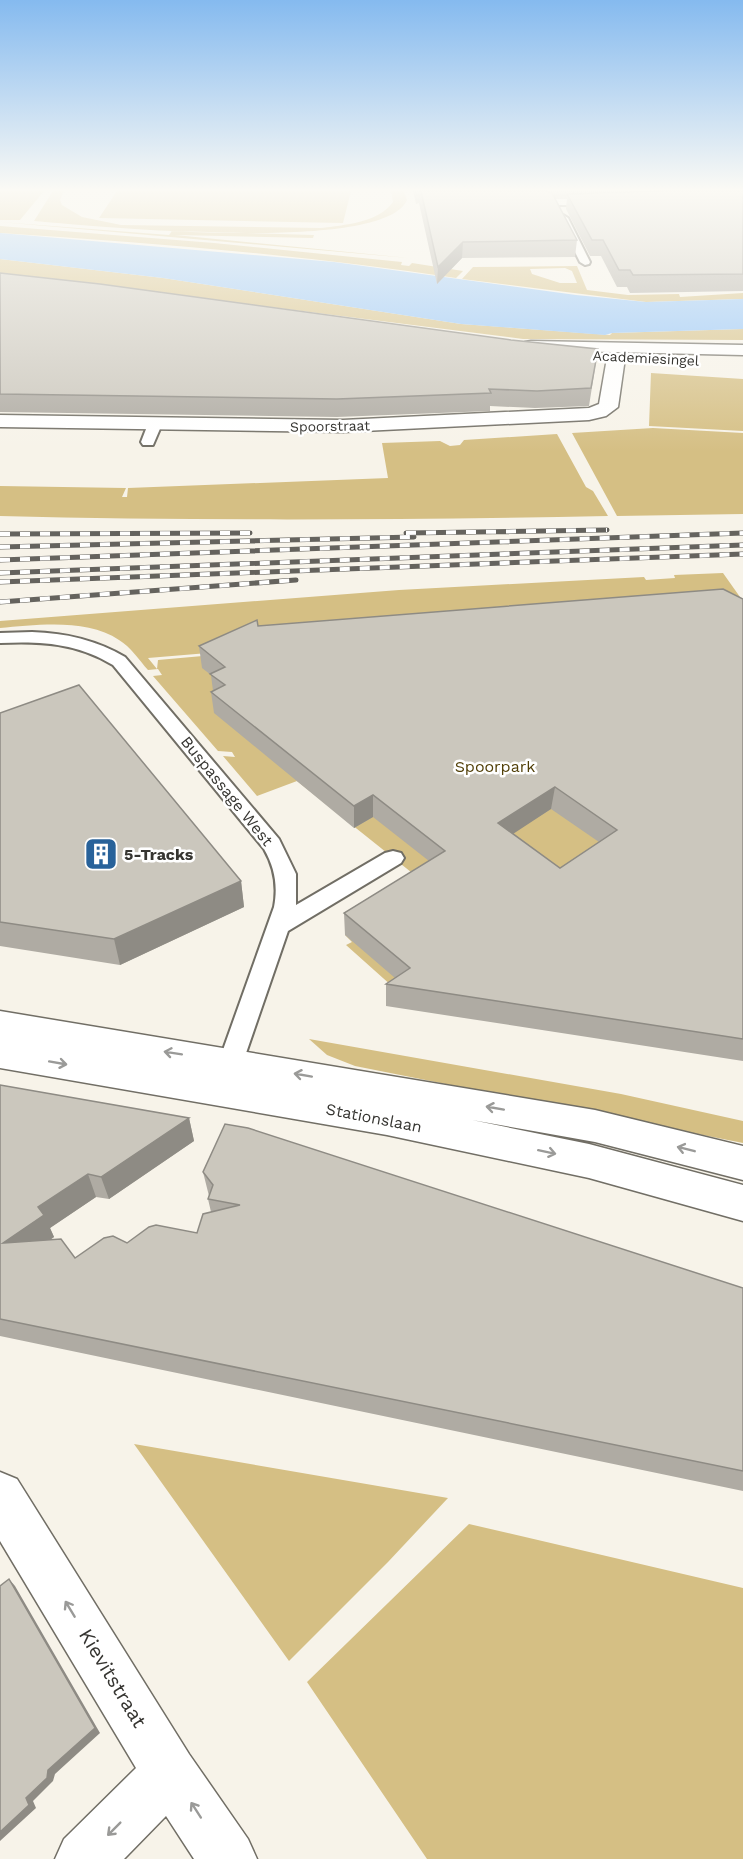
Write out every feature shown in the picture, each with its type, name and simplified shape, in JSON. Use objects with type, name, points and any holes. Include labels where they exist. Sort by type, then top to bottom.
[{"type":"street","name":"Academiesingel","points":[[743,350],[515,345],[572,355],[743,361]]},
{"type":"street","name":"Spoorstraat","points":[[0,421],[152,433],[590,414],[608,407],[616,358]]},
{"type":"street","name":"Stationslaan","points":[[0,1025],[226,1076],[387,1119],[589,1161],[743,1203]]},
{"type":"street","name":"Stationslaan","points":[[0,1053],[226,1076],[595,1126],[743,1163]]},
{"type":"street","name":"Kievitstraat","points":[[0,1496],[170,1773],[228,1859]]},
{"type":"street","points":[[84,1859],[170,1773]]},
{"type":"lane","name":"Buspassage West","points":[[0,638],[61,638],[93,646],[119,661],[272,844],[281,859],[288,890],[226,1076]]},
{"type":"lane","points":[[277,927],[393,858]]},
{"type":"green space","points":[[38,278],[161,278],[461,324],[610,335],[612,333],[743,329],[743,340],[523,339]]},
{"type":"green space","points":[[544,278],[560,283],[577,283],[575,278],[582,278],[587,290],[628,295],[679,294],[680,297],[743,293],[743,299],[646,302],[462,279]]},
{"type":"green space","points":[[651,373],[743,379],[743,431],[649,426]]},
{"type":"green space","points":[[653,428],[743,433],[743,514],[617,516],[572,433]]},
{"type":"green space","points":[[557,434],[586,487],[593,491],[608,516],[152,519],[0,516],[0,486],[126,488],[122,497],[127,497],[128,488],[388,478],[382,443],[440,441],[450,446],[460,445],[464,440]]},
{"type":"green space","name":"Spoorpark","points":[[723,573],[740,597],[735,598],[743,762],[402,995],[346,945],[352,942],[345,935],[426,884],[297,781],[257,796],[223,756],[235,757],[232,752],[218,751],[153,676],[162,675],[158,669],[148,670],[119,640],[92,628],[77,626],[45,625],[0,628],[0,621],[399,590],[644,577],[646,580],[675,578],[674,575]],"holes":[[[658,615],[158,660],[157,669],[148,658]]]},
{"type":"green space","points":[[309,1039],[621,1094],[743,1121],[743,1143],[355,1066],[327,1055]]},
{"type":"green space","points":[[134,1444],[448,1498],[289,1661]]},
{"type":"green space","points":[[469,1524],[743,1588],[743,1859],[427,1859],[307,1682]]},
{"type":"water","points":[[161,278],[450,278],[646,302],[743,299],[743,329],[605,335],[461,324]]},
{"type":"building","points":[[0,278],[43,278],[100,284],[511,340],[598,349],[591,388],[537,391],[489,389],[491,393],[337,399],[0,394]]},
{"type":"building","name":"Spoorpark","points":[[723,589],[743,599],[743,1039],[386,984],[410,968],[344,913],[445,851],[373,795],[354,806],[211,692],[225,685],[210,674],[225,667],[199,646],[257,620],[258,626]],"holes":[[[555,787],[617,830],[560,868],[498,823]]]},
{"type":"building","name":"5-Tracks","points":[[79,685],[241,881],[114,939],[0,922],[0,713]]},
{"type":"building","points":[[0,1085],[189,1118],[101,1177],[88,1174],[38,1207],[44,1215],[3,1243],[61,1239],[75,1258],[104,1238],[113,1236],[127,1243],[149,1227],[156,1225],[197,1233],[203,1214],[240,1205],[208,1199],[213,1185],[203,1172],[225,1124],[248,1128],[743,1288],[743,1471],[0,1319]]},
{"type":"building","points":[[9,1579],[95,1728],[48,1770],[47,1778],[26,1798],[29,1805],[0,1832],[0,1586]]},
{"type":"railway","points":[[406,533],[607,530]]},
{"type":"railway","points":[[0,534],[250,533]]},
{"type":"railway","points":[[0,560],[743,533]]},
{"type":"railway","points":[[0,547],[414,537]]},
{"type":"railway","points":[[0,573],[743,545]]},
{"type":"railway","points":[[0,582],[743,554]]},
{"type":"railway","points":[[0,602],[296,580]]},
{"type":"place","name":"5-Tracks","points":[[101,854]]}]
